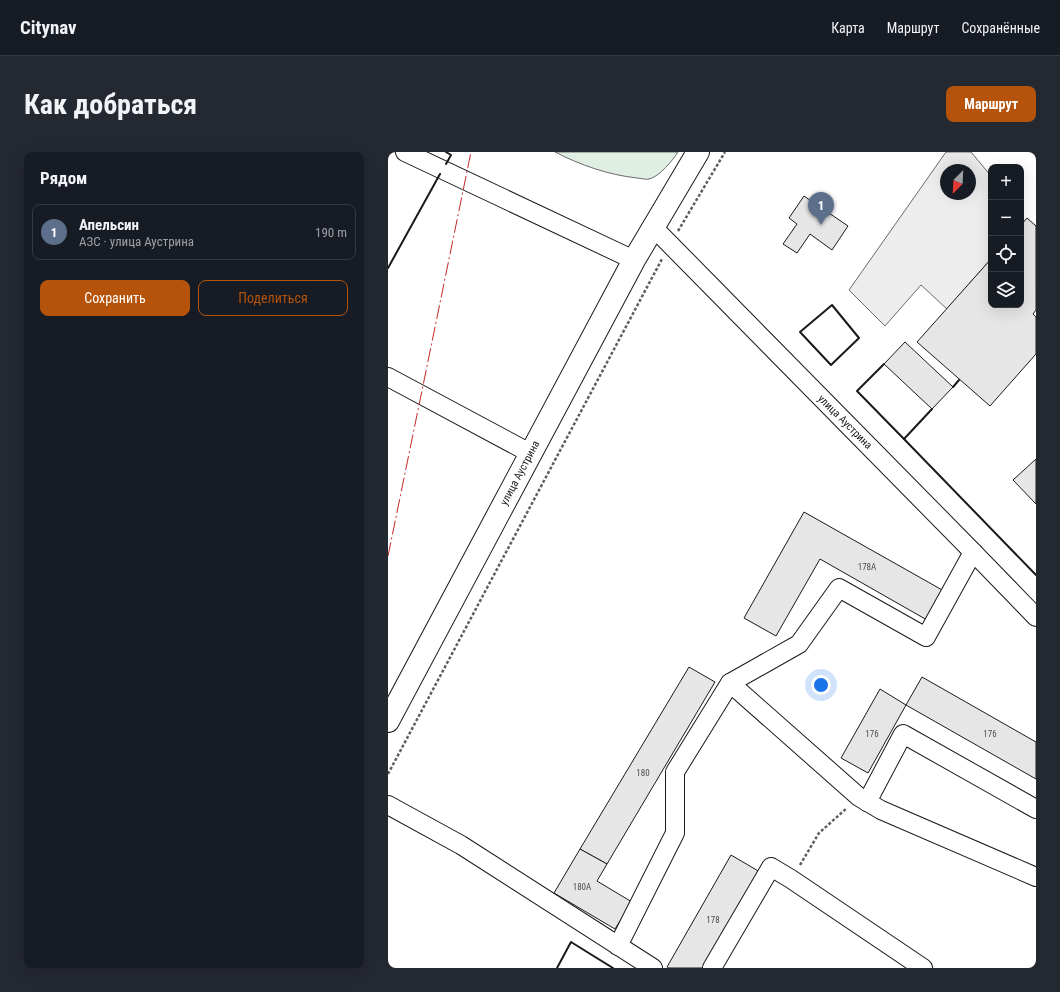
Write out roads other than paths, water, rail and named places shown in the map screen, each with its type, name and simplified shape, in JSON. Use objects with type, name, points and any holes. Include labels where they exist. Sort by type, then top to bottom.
[{"type":"main road","name":"улица Аустрина","points":[[388,720],[634,260],[698,152]]},
{"type":"street","points":[[405,152],[634,260]]},
{"type":"street","name":"улица Аустрина","points":[[654,226],[670,245],[974,552],[1036,617]]},
{"type":"street","points":[[388,377],[530,453]]},
{"type":"street","points":[[618,946],[675,833],[675,772],[730,683],[798,644],[839,588],[926,637],[974,552]]},
{"type":"street","points":[[730,683],[863,799],[880,810],[1036,877]]},
{"type":"street","points":[[863,799],[903,734],[1036,809]]},
{"type":"street","points":[[388,805],[461,845],[653,968]]},
{"type":"street","points":[[712,968],[770,867],[791,879],[923,968]]},
{"type":"place","name":"Апельсин","points":[[821,225]]}]
